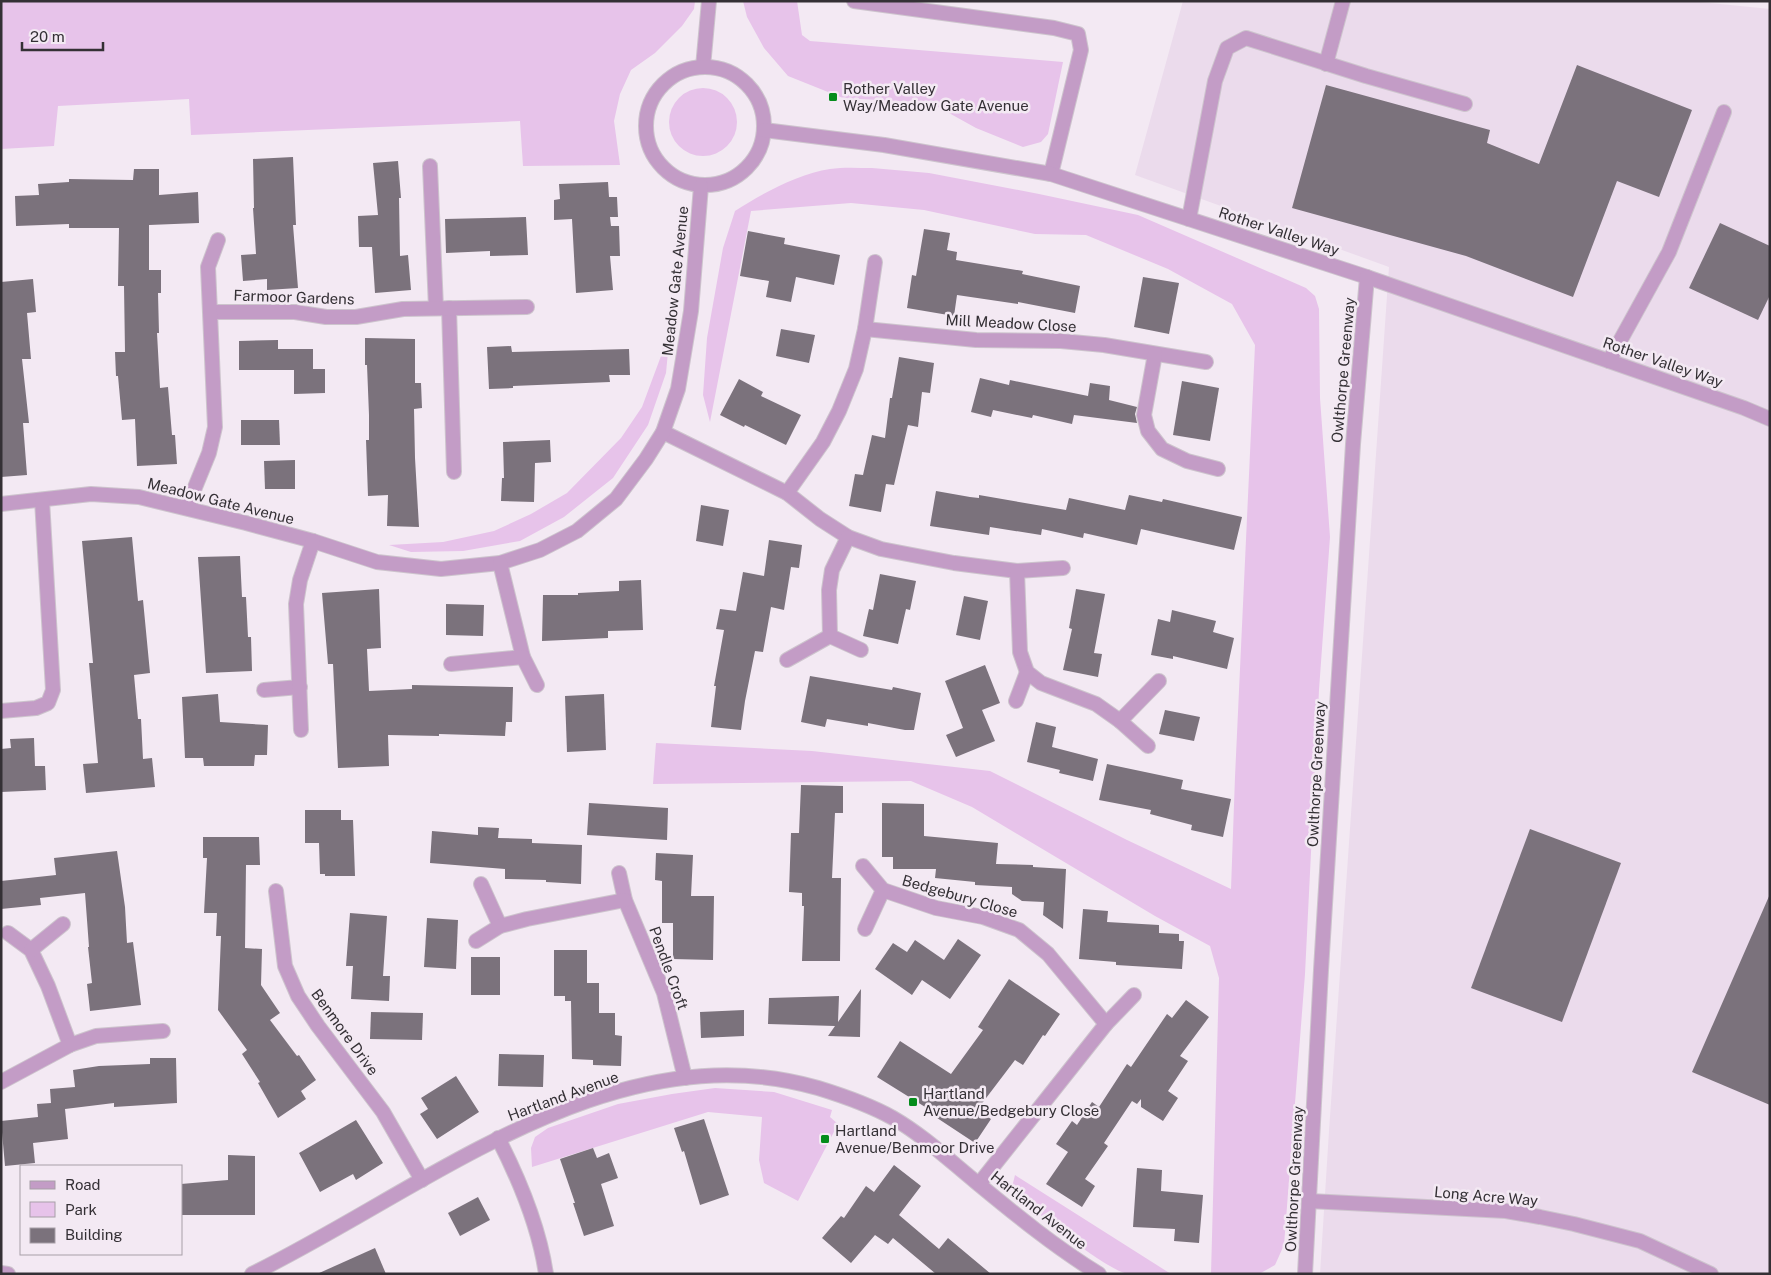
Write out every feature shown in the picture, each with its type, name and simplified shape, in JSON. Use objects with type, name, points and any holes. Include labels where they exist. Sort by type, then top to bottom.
[{"type":"street","points":[[703,67],[709,1]]},
{"type":"street","points":[[854,1],[1054,28],[1078,34],[1081,50],[1052,174]]},
{"type":"street","points":[[1326,64],[1343,1]]},
{"type":"street","points":[[1189,219],[1215,80],[1227,48],[1246,38],[1326,64],[1466,104]]},
{"type":"street","points":[[703,67],[723,70],[740,78],[754,92],[762,110],[764,130],[760,148],[750,164],[736,177],[719,184],[701,186],[683,181],[668,172],[656,159],[648,143],[646,125],[649,107],[657,91],[678,74],[686,70],[703,67]]},
{"type":"street","points":[[1609,361],[1669,252],[1724,112]]},
{"type":"street","name":"Rother Valley Way","points":[[764,130],[884,146],[1052,174],[1367,277],[1744,408],[1770,419]]},
{"type":"street","points":[[430,166],[454,472]]},
{"type":"street","name":"Meadow Gate Avenue","points":[[1,504],[91,494],[139,497],[187,507],[313,541],[377,562],[441,569],[500,563],[540,550],[577,531],[616,499],[646,459],[663,432],[678,389],[691,311],[701,186]]},
{"type":"street","points":[[187,507],[209,453],[216,427],[208,267],[218,240]]},
{"type":"street","points":[[787,493],[823,442],[839,412],[856,369],[865,329],[875,262]]},
{"type":"street","name":"Owlthorpe Greenway","points":[[1305,1274],[1321,960],[1352,454],[1367,277]]},
{"type":"street","name":"Farmoor Gardens","points":[[211,312],[294,312],[326,317],[356,317],[403,309],[527,307]]},
{"type":"street","name":"Mill Meadow Close","points":[[865,329],[976,340],[1061,341],[1104,345],[1206,362]]},
{"type":"street","points":[[1155,354],[1144,415],[1148,431],[1162,449],[1187,461],[1218,469]]},
{"type":"street","points":[[663,432],[787,493],[820,519],[848,537],[881,549],[954,564],[1017,571],[1063,568]]},
{"type":"street","points":[[1,711],[36,708],[48,704],[53,690],[42,500]]},
{"type":"street","points":[[830,636],[828,590],[832,570],[848,537]]},
{"type":"street","points":[[301,730],[296,604],[300,580],[313,541]]},
{"type":"street","points":[[500,563],[522,657],[537,685]]},
{"type":"street","points":[[1017,571],[1017,620],[1020,652],[1027,672],[1041,683],[1096,704],[1120,721],[1148,746]]},
{"type":"street","points":[[830,636],[861,650]]},
{"type":"street","points":[[787,660],[830,636]]},
{"type":"street","points":[[451,664],[522,657]]},
{"type":"street","points":[[1016,701],[1027,672]]},
{"type":"street","points":[[1120,721],[1159,682]]},
{"type":"street","points":[[264,690],[300,687]]},
{"type":"street","name":"Bedgebury Close","points":[[863,866],[883,890],[936,908],[983,918],[1019,930],[1048,954],[1106,1024]]},
{"type":"street","name":"Pendle Croft","points":[[619,873],[625,900],[664,993],[685,1078]]},
{"type":"street","points":[[481,884],[500,926]]},
{"type":"street","name":"Bedgebury Close","points":[[865,930],[883,890]]},
{"type":"street","name":"Benmore Drive","points":[[276,891],[285,966],[298,996],[318,1026],[383,1112],[422,1180]]},
{"type":"street","points":[[476,941],[500,926],[625,900]]},
{"type":"street","points":[[31,950],[63,924]]},
{"type":"street","points":[[8,933],[31,950],[48,986],[70,1045]]},
{"type":"street","points":[[979,1184],[1106,1024],[1134,995]]},
{"type":"street","points":[[1,1082],[70,1045],[96,1036],[164,1031]]},
{"type":"street","name":"Hartland Avenue","points":[[252,1274],[301,1249],[498,1138],[580,1104],[634,1087],[685,1078],[722,1075],[762,1076],[794,1081],[857,1101],[891,1117],[918,1134],[1066,1254],[1099,1274]]},
{"type":"street","points":[[498,1138],[523,1189],[534,1223],[546,1274]]},
{"type":"street","name":"Long Acre Way","points":[[1309,1201],[1506,1211],[1540,1217],[1640,1241],[1711,1274]]},
{"type":"street","points":[[1,1272],[8,1274]]},
{"type":"shaded area","points":[[1183,1],[1690,1],[1770,9],[1770,1274],[1320,1274],[1389,267],[1135,175]]},
{"type":"green space","points":[[1,1],[695,1],[694,9],[682,26],[655,53],[631,70],[620,94],[614,121],[620,165],[523,166],[520,121],[191,135],[189,99],[58,106],[54,146],[1,149]]},
{"type":"green space","points":[[743,1],[797,1],[802,35],[810,41],[1063,62],[1048,134],[1041,142],[1023,147],[976,128],[931,103],[843,98],[788,76],[764,48],[747,17]]},
{"type":"green space","points":[[703,88],[716,91],[727,98],[734,109],[737,122],[734,135],[727,146],[716,153],[703,156],[690,153],[679,146],[672,135],[669,122],[672,109],[679,98],[690,91]]},
{"type":"green space","points":[[835,168],[872,168],[929,173],[1138,215],[1306,288],[1315,296],[1319,309],[1320,398],[1330,537],[1319,690],[1305,974],[1284,1245],[1275,1265],[1259,1274],[1211,1274],[1219,978],[1210,946],[1155,916],[972,807],[911,781],[653,784],[656,743],[812,751],[990,771],[1127,840],[1231,889],[1255,345],[1232,304],[1168,269],[1086,235],[1035,234],[924,210],[851,203],[751,211],[710,422],[703,395],[707,338],[723,248],[735,211],[756,198],[805,175]]},
{"type":"green space","points":[[672,310],[666,373],[648,425],[613,478],[564,517],[520,541],[463,551],[411,552],[389,545],[443,542],[494,531],[531,514],[567,493],[621,438],[642,407],[661,356]]},
{"type":"green space","points":[[715,1088],[774,1092],[832,1110],[830,1117],[838,1124],[798,1201],[764,1183],[759,1160],[762,1117],[708,1112],[532,1167],[531,1148],[535,1137],[548,1128],[618,1104]]},
{"type":"green space","points":[[1015,1175],[1171,1274],[1128,1274],[1102,1261],[1049,1222],[1020,1196],[1012,1187]]},
{"type":"building","points":[[1577,65],[1692,110],[1659,197],[1617,181],[1573,297],[1466,256],[1292,208],[1326,85],[1490,130],[1487,143],[1539,164]]},
{"type":"building","points":[[293,157],[296,225],[293,225],[298,288],[267,290],[267,279],[243,281],[241,255],[256,254],[253,208],[253,159]]},
{"type":"building","points":[[398,161],[401,198],[399,198],[400,256],[408,255],[411,290],[375,293],[372,247],[359,247],[358,216],[378,215],[373,163]]},
{"type":"building","points":[[134,169],[159,169],[159,195],[198,192],[199,223],[149,225],[149,270],[161,270],[161,293],[158,293],[159,333],[157,333],[160,388],[168,387],[172,435],[175,435],[177,464],[137,466],[135,419],[122,420],[115,352],[125,352],[124,286],[118,286],[119,228],[69,228],[69,224],[16,226],[15,196],[39,195],[38,184],[69,182],[69,179],[133,180]]},
{"type":"building","points":[[608,182],[609,197],[617,197],[618,217],[610,217],[611,226],[619,226],[620,256],[610,256],[613,290],[576,293],[572,219],[554,220],[554,200],[560,199],[559,184]]},
{"type":"building","points":[[526,217],[528,255],[490,256],[490,251],[446,253],[445,219]]},
{"type":"building","points":[[1720,223],[1770,246],[1770,295],[1758,320],[1689,288]]},
{"type":"building","points":[[924,229],[950,233],[947,250],[957,252],[956,260],[1023,271],[1022,274],[1080,286],[1075,313],[1018,302],[1018,304],[957,295],[954,316],[907,308],[912,275],[916,276]]},
{"type":"building","points":[[748,231],[785,238],[784,244],[840,255],[834,285],[796,277],[791,302],[766,297],[769,281],[740,276]]},
{"type":"building","points":[[1143,277],[1179,283],[1169,334],[1134,327]]},
{"type":"building","points":[[33,279],[36,312],[27,313],[31,359],[22,359],[29,423],[23,423],[27,475],[1,477],[1,282]]},
{"type":"building","points":[[781,329],[815,335],[809,363],[776,356]]},
{"type":"building","points":[[365,338],[415,339],[415,383],[421,383],[422,408],[414,409],[419,527],[387,526],[388,495],[368,496],[366,440],[369,440],[369,415]]},
{"type":"building","points":[[278,340],[278,349],[313,349],[313,369],[325,369],[325,393],[294,394],[294,370],[239,370],[239,341]]},
{"type":"building","points":[[511,346],[512,352],[629,349],[630,375],[609,375],[610,382],[513,386],[513,388],[489,389],[487,347]]},
{"type":"building","points":[[899,357],[934,363],[930,393],[922,392],[918,427],[908,425],[894,485],[886,484],[881,512],[849,506],[855,474],[863,475],[872,435],[885,438],[890,398],[892,398]]},
{"type":"building","points":[[980,378],[1009,385],[1010,380],[1088,396],[1090,383],[1110,386],[1109,400],[1137,407],[1135,414],[1137,423],[1074,415],[1072,424],[1033,415],[1032,418],[993,410],[991,417],[971,412]]},
{"type":"building","points":[[739,379],[763,392],[761,396],[801,415],[786,445],[720,415]]},
{"type":"building","points":[[1182,381],[1219,388],[1210,441],[1173,435]]},
{"type":"building","points":[[241,420],[279,420],[280,445],[241,445]]},
{"type":"building","points":[[550,440],[551,462],[535,463],[534,502],[501,501],[502,478],[504,478],[503,442]]},
{"type":"building","points":[[295,460],[295,489],[265,489],[264,461]]},
{"type":"building","points":[[936,491],[979,498],[979,495],[1066,510],[1069,498],[1125,510],[1129,495],[1162,502],[1163,499],[1242,517],[1234,550],[1141,529],[1137,545],[1084,533],[1083,538],[1042,529],[1041,535],[990,527],[989,535],[930,526]]},
{"type":"building","points":[[701,505],[729,510],[723,546],[696,541]]},
{"type":"building","points":[[132,537],[138,601],[143,600],[150,673],[134,675],[138,719],[141,719],[143,759],[152,758],[155,787],[86,793],[83,764],[98,763],[89,663],[93,663],[82,541]]},
{"type":"building","points":[[769,540],[802,545],[799,568],[791,567],[784,610],[771,607],[763,652],[755,651],[741,730],[711,727],[716,686],[714,686],[724,630],[716,629],[720,609],[736,611],[743,572],[764,576]]},
{"type":"building","points":[[240,556],[242,597],[246,597],[248,637],[251,637],[252,671],[206,673],[198,557]]},
{"type":"building","points":[[880,574],[916,581],[910,610],[906,609],[898,644],[863,636],[869,609],[873,610]]},
{"type":"building","points":[[641,580],[643,630],[608,631],[608,638],[542,641],[543,595],[578,595],[578,593],[619,591],[619,581]]},
{"type":"building","points":[[379,589],[381,648],[367,649],[369,691],[412,689],[412,685],[513,687],[512,722],[506,722],[505,736],[388,735],[389,766],[338,768],[333,664],[328,664],[322,593]]},
{"type":"building","points":[[1076,589],[1105,594],[1094,653],[1102,654],[1098,677],[1063,670],[1072,629],[1069,628]]},
{"type":"building","points":[[964,596],[988,601],[980,640],[956,635]]},
{"type":"building","points":[[446,604],[484,605],[483,636],[446,635]]},
{"type":"building","points":[[1172,610],[1216,621],[1213,632],[1234,638],[1227,669],[1173,656],[1173,659],[1151,655],[1158,619],[1170,622]]},
{"type":"building","points":[[985,665],[1000,703],[982,710],[995,741],[956,757],[946,735],[963,728],[945,681]]},
{"type":"building","points":[[810,676],[892,690],[893,687],[921,693],[914,730],[868,723],[868,726],[827,719],[825,727],[801,722]]},
{"type":"building","points":[[218,694],[220,722],[268,725],[267,755],[255,755],[254,766],[204,766],[203,758],[185,758],[182,697]]},
{"type":"building","points":[[604,694],[606,750],[567,752],[565,696]]},
{"type":"building","points":[[1165,710],[1200,717],[1194,741],[1159,734]]},
{"type":"building","points":[[1036,722],[1056,727],[1052,747],[1098,759],[1093,781],[1059,773],[1060,770],[1027,762]]},
{"type":"building","points":[[34,738],[35,766],[45,766],[46,790],[1,792],[1,749],[11,748],[10,739]]},
{"type":"building","points":[[1107,764],[1183,780],[1181,789],[1231,799],[1223,837],[1191,830],[1192,825],[1150,814],[1151,810],[1099,800]]},
{"type":"building","points":[[801,785],[843,786],[843,813],[835,813],[832,878],[841,878],[840,961],[802,961],[804,906],[802,906],[802,893],[789,892],[791,833],[799,833]]},
{"type":"building","points":[[589,803],[668,808],[667,840],[587,835]]},
{"type":"building","points":[[882,803],[924,804],[924,836],[998,843],[996,864],[1033,865],[1033,867],[1066,869],[1063,929],[1043,915],[1044,902],[1022,901],[1012,894],[1012,887],[975,885],[975,882],[935,878],[936,869],[893,869],[893,857],[882,857]]},
{"type":"building","points":[[305,810],[341,810],[341,820],[353,820],[355,876],[325,876],[325,874],[320,874],[319,843],[305,843]]},
{"type":"building","points":[[478,827],[499,828],[498,838],[532,839],[532,843],[582,845],[581,884],[546,882],[546,880],[505,879],[505,869],[430,863],[432,831],[478,835]]},
{"type":"building","points":[[1530,829],[1621,863],[1562,1022],[1471,988]]},
{"type":"building","points":[[203,837],[259,837],[260,865],[246,865],[245,948],[262,949],[261,985],[280,1013],[270,1020],[297,1056],[299,1055],[316,1080],[301,1091],[306,1099],[278,1118],[258,1083],[260,1082],[242,1054],[247,1050],[218,1010],[221,936],[216,936],[217,913],[204,913],[207,858],[203,858]]},
{"type":"building","points":[[117,851],[125,907],[127,943],[133,942],[141,1005],[90,1011],[87,984],[92,983],[85,893],[40,898],[41,905],[1,909],[1,881],[56,875],[54,858]]},
{"type":"building","points":[[656,853],[693,855],[691,896],[714,896],[713,960],[673,959],[673,923],[662,923],[662,881],[655,880]]},
{"type":"building","points":[[1770,894],[1770,1105],[1692,1072]]},
{"type":"building","points":[[1083,909],[1108,911],[1107,922],[1159,925],[1159,933],[1179,934],[1179,941],[1184,941],[1182,969],[1116,965],[1116,962],[1079,959]]},
{"type":"building","points":[[350,913],[387,916],[383,976],[390,976],[389,1001],[351,999],[353,966],[346,966]]},
{"type":"building","points":[[427,918],[458,920],[456,969],[424,967]]},
{"type":"building","points":[[958,939],[981,955],[950,999],[922,980],[912,995],[875,969],[893,943],[907,952],[915,940],[944,960]]},
{"type":"building","points":[[554,950],[587,950],[587,983],[599,983],[599,1013],[615,1013],[615,1035],[622,1036],[621,1066],[593,1065],[593,1060],[572,1059],[571,1001],[565,1001],[565,996],[554,996]]},
{"type":"building","points":[[471,957],[500,957],[500,995],[471,995]]},
{"type":"building","points":[[1009,979],[1060,1014],[1023,1065],[1015,1060],[977,1110],[991,1119],[975,1143],[928,1112],[930,1110],[877,1077],[900,1041],[951,1074],[983,1030],[978,1027]]},
{"type":"building","points":[[861,989],[860,1037],[828,1036],[835,1026],[768,1024],[769,998],[839,996],[838,1022]]},
{"type":"building","points":[[1186,1000],[1209,1017],[1180,1056],[1188,1061],[1168,1091],[1178,1098],[1163,1121],[1141,1107],[1141,1099],[1137,1104],[1132,1101],[1104,1143],[1108,1146],[1085,1179],[1095,1186],[1082,1207],[1046,1184],[1068,1152],[1056,1144],[1072,1121],[1077,1125],[1092,1102],[1099,1107],[1127,1064],[1131,1067],[1167,1014],[1172,1018]]},
{"type":"building","points":[[744,1010],[744,1036],[701,1038],[700,1012]]},
{"type":"building","points":[[371,1012],[423,1013],[422,1040],[370,1039]]},
{"type":"building","points":[[499,1054],[544,1055],[543,1087],[498,1086]]},
{"type":"building","points":[[150,1058],[176,1058],[177,1103],[114,1107],[114,1103],[65,1109],[68,1139],[33,1143],[35,1163],[5,1166],[1,1121],[38,1117],[37,1104],[51,1103],[50,1089],[75,1087],[73,1070],[99,1066],[150,1064]]},
{"type":"building","points":[[456,1076],[479,1112],[437,1139],[420,1114],[428,1109],[421,1098]]},
{"type":"building","points":[[704,1119],[729,1195],[700,1205],[684,1151],[682,1152],[674,1128]]},
{"type":"building","points":[[356,1120],[383,1163],[356,1180],[353,1174],[320,1192],[299,1153]]},
{"type":"building","points":[[593,1148],[597,1158],[609,1153],[618,1178],[601,1184],[614,1226],[584,1236],[560,1159]]},
{"type":"building","points":[[228,1155],[255,1156],[255,1215],[182,1215],[182,1184],[228,1180]]},
{"type":"building","points":[[894,1165],[921,1186],[899,1215],[939,1249],[948,1238],[991,1274],[936,1274],[893,1238],[888,1244],[875,1235],[851,1263],[822,1238],[841,1216],[844,1218],[866,1186],[874,1192]]},
{"type":"building","points":[[1137,1168],[1162,1170],[1161,1191],[1203,1195],[1199,1243],[1174,1241],[1175,1229],[1133,1227]]},
{"type":"building","points":[[478,1197],[490,1220],[460,1236],[448,1213]]},
{"type":"building","points":[[375,1248],[386,1274],[317,1274]]},
{"type":"place","name":"Rother Valley Way/Meadow Gate Avenue","points":[[833,97]]},
{"type":"place","name":"Hartland Avenue/Bedgebury Close","points":[[913,1102]]},
{"type":"place","name":"Hartland Avenue/Benmoor Drive","points":[[825,1139]]}]
